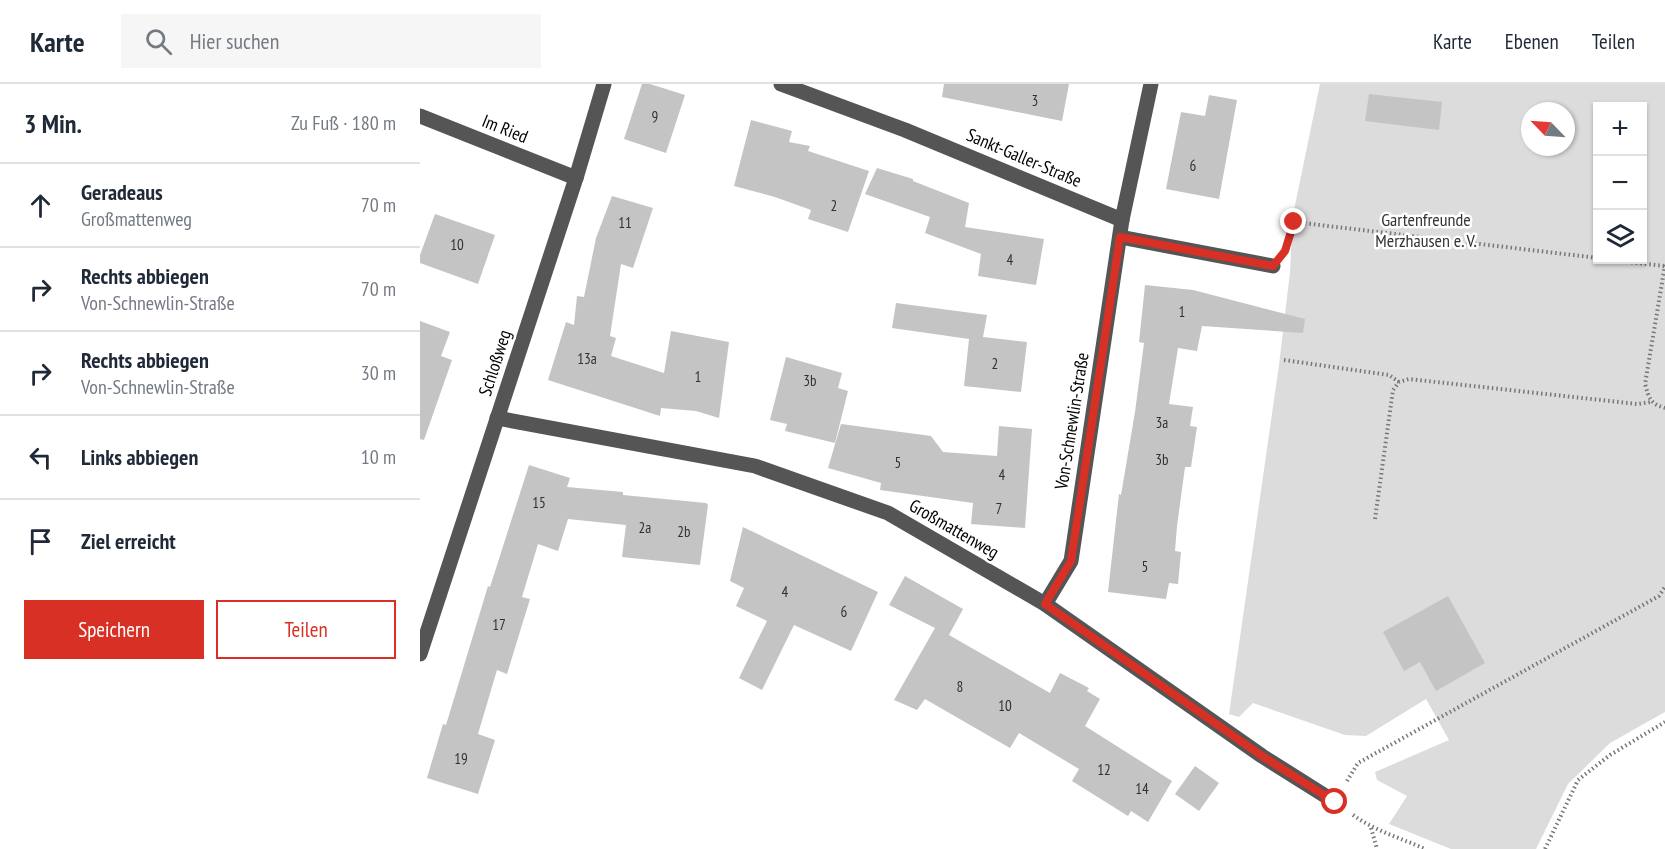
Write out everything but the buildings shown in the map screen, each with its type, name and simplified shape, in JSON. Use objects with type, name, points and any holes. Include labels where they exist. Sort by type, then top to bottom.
[{"type":"street","name":"Schloßweg","points":[[420,654],[576,178],[604,84]]},
{"type":"street","name":"Sankt-Galler-Straße","points":[[782,84],[905,129],[1122,220]]},
{"type":"street","points":[[1122,220],[1151,84]]},
{"type":"street","name":"Im Ried","points":[[420,116],[576,178]]},
{"type":"street","name":"Von-Schnewlin-Straße","points":[[1045,604],[1071,561],[1122,220]]},
{"type":"street","points":[[1120,237],[1273,266]]},
{"type":"street","name":"Großmattenweg","points":[[497,418],[755,466],[888,513],[1045,604],[1262,756],[1335,802]]},
{"type":"path","points":[[1273,266],[1285,251],[1294,222],[1593,257]]},
{"type":"path","points":[[1646,264],[1665,266],[1645,384],[1653,405],[1665,408]]},
{"type":"path","points":[[1284,360],[1389,375],[1399,382]]},
{"type":"path","points":[[1375,519],[1393,390],[1399,382],[1409,379],[1637,405],[1651,402]]},
{"type":"path","points":[[1425,849],[1371,828],[1335,802],[1358,763],[1659,596],[1665,587]]},
{"type":"path","points":[[1545,849],[1578,780],[1610,755],[1665,722]]},
{"type":"path","points":[[1371,828],[1377,849]]},
{"type":"green space","name":"Gartenfreunde Merzhausen e. V.","points":[[1320,84],[1665,84],[1665,712],[1610,743],[1568,784],[1536,849],[1451,849],[1389,824],[1407,796],[1377,780],[1375,772],[1449,740],[1426,699],[1366,736],[1345,735],[1253,703],[1239,717],[1229,714],[1279,365],[1290,272],[1293,215]]},
{"type":"route","points":[[1294,222],[1285,251],[1273,266],[1120,237],[1071,561],[1045,604],[1262,756],[1335,802]]}]
